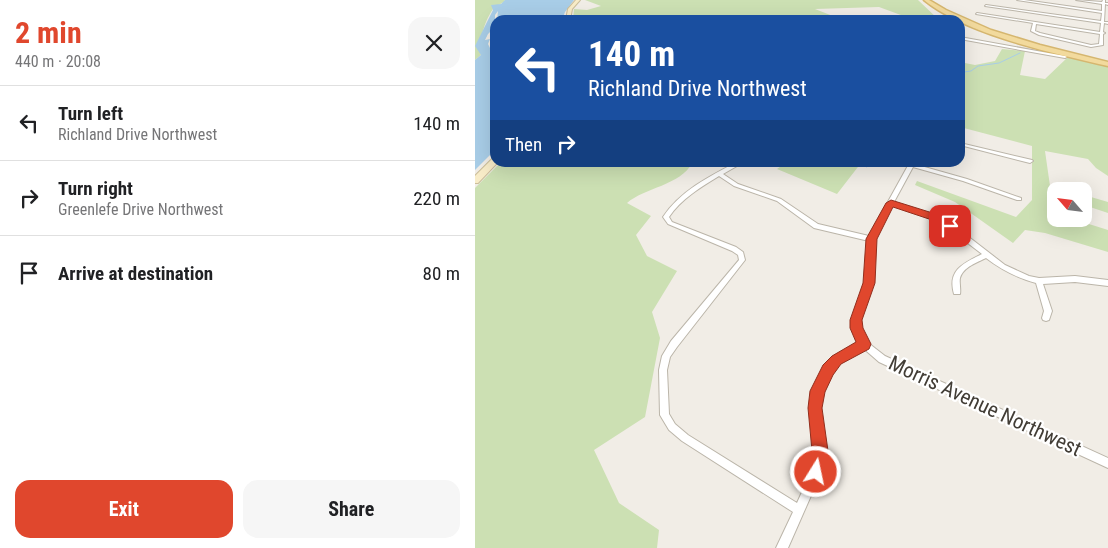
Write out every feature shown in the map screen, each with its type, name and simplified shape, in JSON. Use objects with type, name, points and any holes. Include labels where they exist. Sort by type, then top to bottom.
[{"type":"main road","points":[[926,0],[955,15]]},
{"type":"main road","points":[[931,0],[959,15]]},
{"type":"main road","points":[[965,18],[1014,37]]},
{"type":"main road","points":[[965,20],[1014,37],[1108,63]]},
{"type":"street","points":[[569,15],[570,9],[577,0]]},
{"type":"street","points":[[1019,0],[1103,12]]},
{"type":"street","points":[[1035,23],[1033,30],[1035,32],[1091,46],[1102,44],[1105,2],[1077,0]]},
{"type":"street","points":[[986,6],[1108,23]]},
{"type":"street","points":[[977,14],[1103,33]]},
{"type":"street","points":[[1005,46],[1008,40],[1014,37]]},
{"type":"street","points":[[965,39],[1065,57]]},
{"type":"street","points":[[965,145],[1030,161]]},
{"type":"street","points":[[475,181],[490,166]]},
{"type":"street","points":[[732,167],[719,174],[667,214],[666,220],[741,254],[743,260],[666,356],[663,370],[665,415],[672,427],[685,438],[799,510]]},
{"type":"street","points":[[782,548],[816,472],[820,451],[815,408],[818,391],[828,370],[837,360],[864,344],[857,328],[856,320],[869,283],[872,239],[910,167]]},
{"type":"street","points":[[922,167],[1019,199]]},
{"type":"street","points":[[719,174],[736,185],[785,204],[815,226],[872,239]]},
{"type":"street","points":[[891,203],[921,212],[943,222],[986,255],[1015,273],[1039,281],[1083,279],[1108,282]]},
{"type":"street","points":[[957,292],[955,282],[958,273],[963,268],[986,255]]},
{"type":"street","points":[[1039,281],[1048,311],[1046,318]]},
{"type":"street","name":"Morris Avenue Northwest","points":[[864,344],[882,359],[1108,463]]},
{"type":"green space","points":[[475,0],[505,0],[494,8],[488,18],[481,38],[481,55],[475,60]]},
{"type":"green space","points":[[585,0],[918,0],[934,15],[901,15],[879,7],[815,9],[830,15],[573,15],[574,9],[587,10],[601,6]]},
{"type":"green space","points":[[1002,49],[1025,51],[1020,75],[1045,79],[1068,57],[1108,66],[1108,176],[1096,168],[1088,159],[1045,151],[1049,182],[1047,182],[1047,228],[1093,228],[1093,225],[1108,230],[1108,252],[1045,233],[1025,230],[1013,243],[955,202],[915,185],[917,181],[1016,217],[1032,200],[1032,146],[965,128],[965,63],[975,65],[995,61]]},
{"type":"green space","points":[[496,167],[689,167],[680,176],[627,203],[651,216],[636,235],[647,256],[677,271],[652,312],[660,338],[645,417],[594,450],[619,503],[659,530],[657,548],[475,548],[475,188]]},
{"type":"green space","points":[[780,167],[858,167],[837,194],[777,169]]},
{"type":"green space","points":[[1093,198],[1108,202],[1108,213],[1093,208]]},
{"type":"water","points":[[505,0],[574,0],[564,15],[498,15],[498,11],[495,15],[490,15],[493,10],[491,5],[501,4]]},
{"type":"water","points":[[490,16],[490,32],[485,40],[490,39],[488,44],[490,48],[490,155],[475,170],[475,60],[481,55],[475,46]]},
{"type":"waterway","points":[[965,72],[971,71],[978,66],[999,63],[1020,53]]},
{"type":"route","points":[[816,472],[820,451],[815,408],[818,391],[828,370],[837,360],[864,344],[857,328],[856,320],[857,311],[869,283],[870,252],[873,234],[891,203],[921,212],[950,226]]}]
